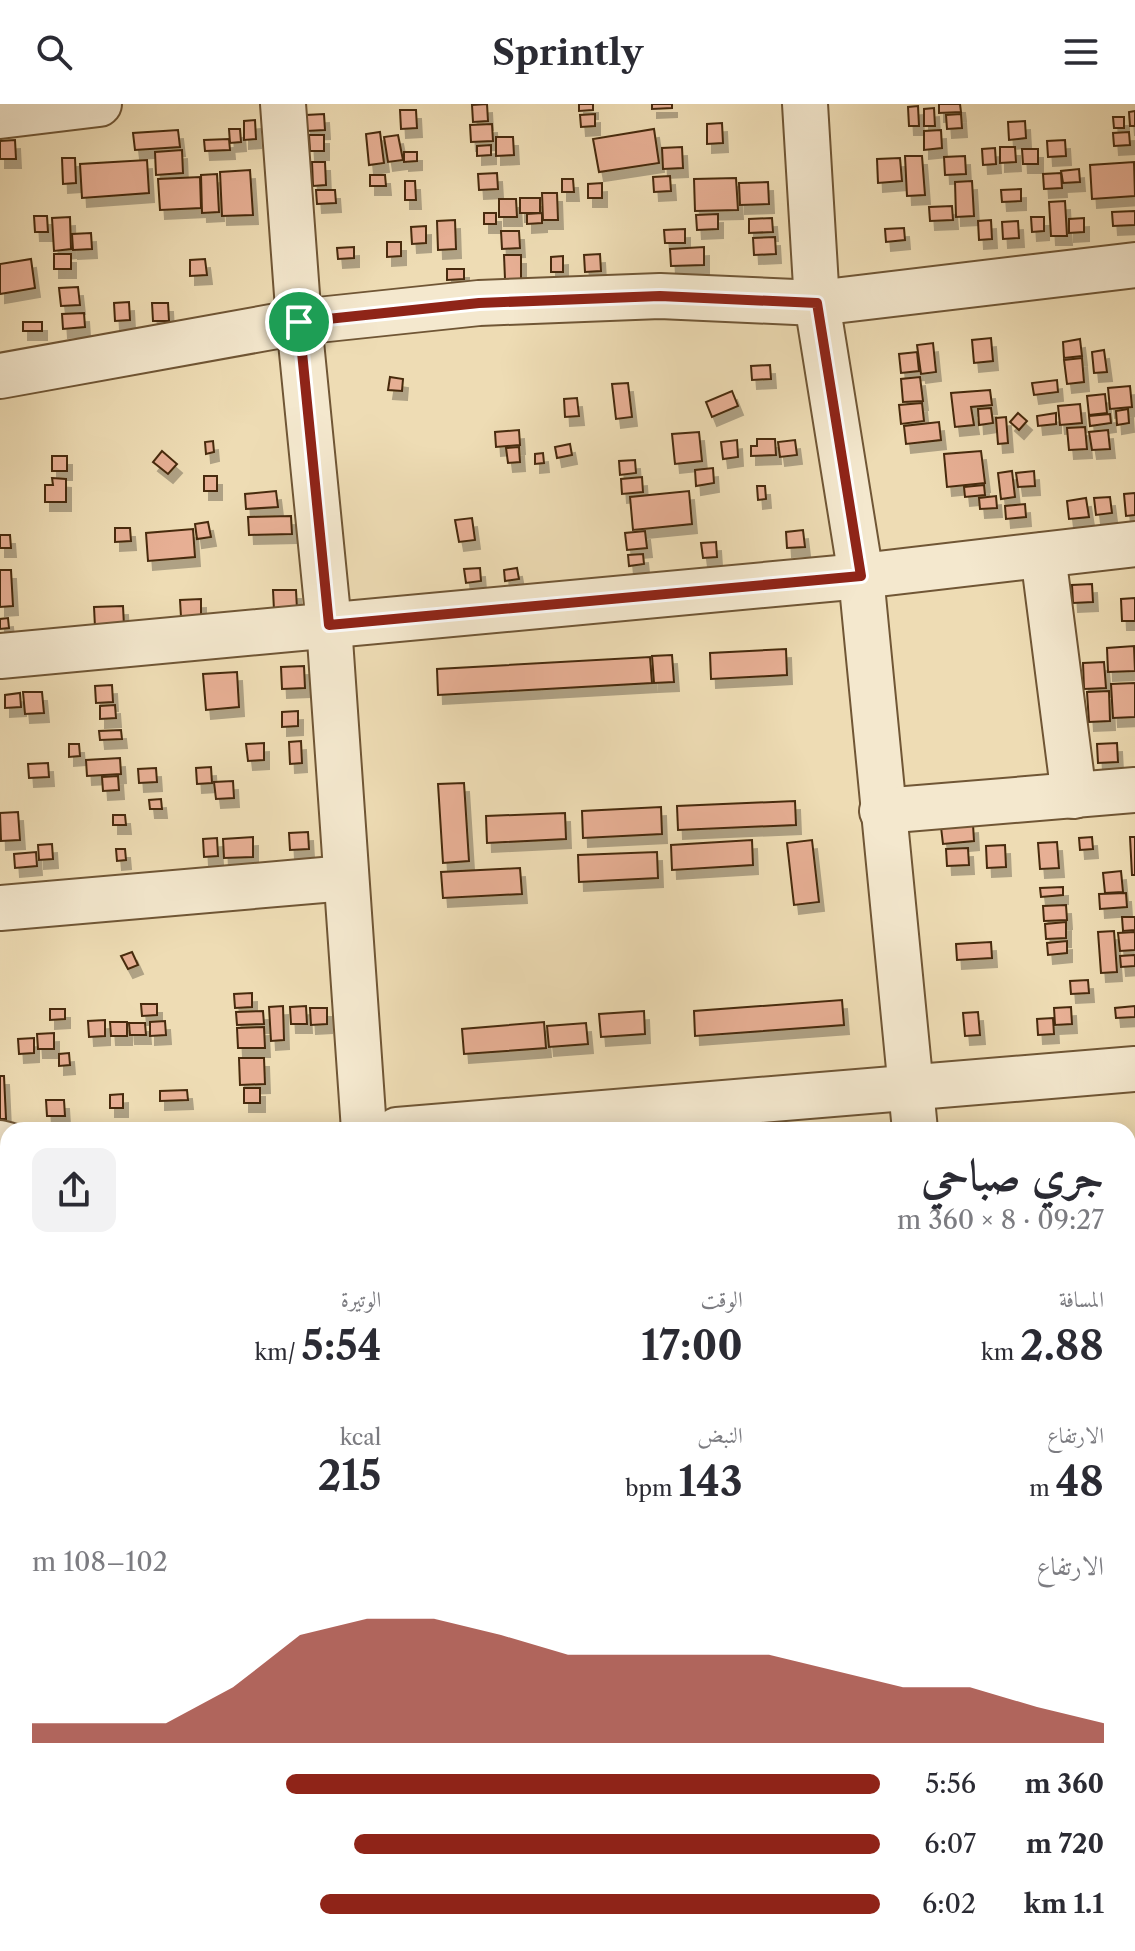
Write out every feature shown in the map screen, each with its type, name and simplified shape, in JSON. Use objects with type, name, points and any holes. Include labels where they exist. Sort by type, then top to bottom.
[{"type":"street","points":[[0,116],[99,104]]},
{"type":"street","points":[[283,104],[299,322],[329,625],[363,1122]]},
{"type":"street","points":[[805,104],[817,303],[861,576],[914,1122]]},
{"type":"street","points":[[0,376],[299,322],[494,302],[660,296],[817,303],[1135,265]]},
{"type":"street","points":[[0,656],[861,576],[1135,544]]},
{"type":"street","points":[[1043,555],[1074,796]]},
{"type":"street","points":[[882,811],[1135,790]]},
{"type":"street","points":[[0,908],[346,878]]},
{"type":"street","points":[[493,1122],[1135,1069]]},
{"type":"building","points":[[487,104],[488,121],[473,122],[472,105]]},
{"type":"building","points":[[579,104],[593,104],[593,110],[579,111]]},
{"type":"building","points":[[652,104],[672,104],[672,108],[652,109]]},
{"type":"building","points":[[939,104],[960,104],[961,112],[939,113]]},
{"type":"building","points":[[918,106],[919,126],[909,126],[908,107]]},
{"type":"building","points":[[934,108],[935,126],[924,126],[924,109]]},
{"type":"building","points":[[400,110],[416,110],[417,128],[401,129]]},
{"type":"building","points":[[1135,111],[1135,126],[1130,126],[1129,112]]},
{"type":"building","points":[[324,114],[325,130],[306,131],[306,115]]},
{"type":"building","points":[[595,114],[595,126],[581,127],[580,115]]},
{"type":"building","points":[[961,114],[962,128],[947,129],[946,115]]},
{"type":"building","points":[[1113,117],[1124,117],[1124,128],[1114,128]]},
{"type":"building","points":[[255,120],[256,139],[244,140],[244,121]]},
{"type":"building","points":[[1025,121],[1026,138],[1009,140],[1008,122]]},
{"type":"building","points":[[722,123],[723,143],[707,144],[707,124]]},
{"type":"building","points":[[492,124],[493,141],[471,142],[470,125]]},
{"type":"building","points":[[229,129],[240,129],[241,142],[230,143]]},
{"type":"building","points":[[654,129],[659,163],[599,172],[593,139]]},
{"type":"building","points":[[178,130],[180,147],[135,150],[133,133]]},
{"type":"building","points":[[941,130],[942,148],[924,150],[924,131]]},
{"type":"building","points":[[380,132],[384,163],[369,165],[366,134]]},
{"type":"building","points":[[1129,132],[1130,145],[1114,146],[1113,133]]},
{"type":"building","points":[[309,135],[324,135],[324,151],[310,151]]},
{"type":"building","points":[[398,135],[403,160],[388,162],[384,137]]},
{"type":"building","points":[[496,137],[513,137],[514,155],[496,156]]},
{"type":"building","points":[[229,139],[230,150],[205,151],[204,140]]},
{"type":"building","points":[[15,140],[16,159],[0,159],[0,141]]},
{"type":"building","points":[[1065,140],[1066,156],[1048,157],[1047,141]]},
{"type":"building","points":[[491,145],[491,155],[477,156],[477,146]]},
{"type":"building","points":[[682,147],[683,168],[663,169],[662,148]]},
{"type":"building","points":[[1000,147],[1015,147],[1016,162],[1000,163]]},
{"type":"building","points":[[995,148],[996,164],[983,165],[982,149]]},
{"type":"building","points":[[1022,149],[1038,149],[1038,164],[1023,164]]},
{"type":"building","points":[[182,150],[183,173],[156,175],[155,152]]},
{"type":"building","points":[[404,152],[417,152],[417,161],[404,162]]},
{"type":"building","points":[[905,156],[922,156],[925,195],[907,196]]},
{"type":"building","points":[[965,156],[966,174],[945,175],[944,157]]},
{"type":"building","points":[[62,158],[75,158],[76,183],[63,184]]},
{"type":"building","points":[[900,158],[902,181],[878,183],[877,159]]},
{"type":"building","points":[[147,160],[149,193],[82,198],[80,164]]},
{"type":"building","points":[[312,162],[325,162],[326,185],[313,186]]},
{"type":"building","points":[[1134,162],[1135,196],[1092,199],[1090,165]]},
{"type":"building","points":[[1079,169],[1080,182],[1063,183],[1061,171]]},
{"type":"building","points":[[250,170],[253,215],[222,216],[220,172]]},
{"type":"building","points":[[497,173],[498,189],[479,190],[478,174]]},
{"type":"building","points":[[1061,173],[1062,188],[1044,189],[1043,174]]},
{"type":"building","points":[[217,174],[219,212],[202,213],[201,175]]},
{"type":"building","points":[[370,175],[385,175],[386,186],[370,186]]},
{"type":"building","points":[[670,176],[671,191],[654,192],[653,177]]},
{"type":"building","points":[[200,177],[201,208],[160,210],[158,179]]},
{"type":"building","points":[[736,178],[738,210],[695,211],[694,179]]},
{"type":"building","points":[[562,179],[573,179],[574,192],[562,192]]},
{"type":"building","points":[[405,181],[415,181],[416,200],[405,200]]},
{"type":"building","points":[[972,181],[974,216],[956,217],[955,182]]},
{"type":"building","points":[[768,182],[769,204],[740,205],[739,183]]},
{"type":"building","points":[[602,183],[602,198],[588,198],[588,184]]},
{"type":"building","points":[[1021,189],[1021,201],[1002,202],[1001,190]]},
{"type":"building","points":[[316,190],[335,190],[336,203],[317,204]]},
{"type":"building","points":[[542,193],[557,193],[558,220],[543,220]]},
{"type":"building","points":[[520,198],[540,198],[540,213],[520,213]]},
{"type":"building","points":[[499,199],[516,199],[517,217],[499,217]]},
{"type":"building","points":[[1065,201],[1067,236],[1051,236],[1049,202]]},
{"type":"building","points":[[952,206],[953,220],[930,221],[929,207]]},
{"type":"building","points":[[1135,211],[1135,225],[1113,226],[1112,212]]},
{"type":"building","points":[[484,213],[496,213],[496,224],[484,224]]},
{"type":"building","points":[[542,213],[542,223],[527,224],[527,214]]},
{"type":"building","points":[[718,214],[718,229],[697,230],[696,215]]},
{"type":"building","points":[[34,216],[47,216],[48,232],[35,232]]},
{"type":"building","points":[[70,217],[71,249],[54,251],[52,218]]},
{"type":"building","points":[[1031,217],[1044,217],[1044,231],[1032,232]]},
{"type":"building","points":[[772,218],[773,232],[749,233],[749,219]]},
{"type":"building","points":[[1084,218],[1084,232],[1069,233],[1069,219]]},
{"type":"building","points":[[455,220],[456,249],[438,250],[437,221]]},
{"type":"building","points":[[991,220],[992,239],[979,240],[978,221]]},
{"type":"building","points":[[1018,221],[1019,238],[1003,239],[1002,222]]},
{"type":"building","points":[[426,226],[426,243],[412,244],[411,227]]},
{"type":"building","points":[[904,228],[905,240],[886,242],[885,229]]},
{"type":"building","points":[[685,229],[685,243],[665,243],[664,230]]},
{"type":"building","points":[[501,231],[519,231],[520,248],[502,249]]},
{"type":"building","points":[[91,233],[92,249],[73,250],[72,234]]},
{"type":"building","points":[[775,237],[776,254],[754,255],[753,238]]},
{"type":"building","points":[[387,242],[401,242],[401,256],[387,257]]},
{"type":"building","points":[[354,247],[354,258],[338,259],[337,248]]},
{"type":"building","points":[[704,247],[704,265],[671,266],[670,249]]},
{"type":"building","points":[[54,254],[71,254],[71,269],[54,269]]},
{"type":"building","points":[[600,254],[601,271],[585,272],[584,255]]},
{"type":"building","points":[[504,255],[521,255],[521,279],[505,279]]},
{"type":"building","points":[[563,256],[563,272],[551,272],[551,257]]},
{"type":"building","points":[[31,259],[35,288],[0,294],[0,264]]},
{"type":"building","points":[[205,259],[207,275],[190,276],[190,260]]},
{"type":"building","points":[[447,269],[464,269],[464,279],[447,280]]},
{"type":"building","points":[[78,287],[80,305],[61,306],[59,288]]},
{"type":"building","points":[[129,302],[130,320],[115,321],[114,303]]},
{"type":"building","points":[[152,303],[168,303],[169,321],[153,321]]},
{"type":"building","points":[[84,313],[85,327],[63,329],[62,314]]},
{"type":"building","points":[[23,322],[42,322],[42,331],[23,331]]},
{"type":"building","points":[[991,338],[993,361],[974,363],[972,340]]},
{"type":"building","points":[[1080,339],[1082,356],[1064,358],[1063,342]]},
{"type":"building","points":[[933,343],[936,372],[921,374],[917,345]]},
{"type":"building","points":[[1104,350],[1107,372],[1094,373],[1092,352]]},
{"type":"building","points":[[917,352],[919,371],[901,373],[899,354]]},
{"type":"building","points":[[1082,358],[1084,382],[1067,384],[1064,360]]},
{"type":"building","points":[[770,365],[771,379],[752,380],[751,366]]},
{"type":"building","points":[[390,377],[403,379],[402,391],[388,390]]},
{"type":"building","points":[[920,377],[923,401],[903,402],[901,379]]},
{"type":"building","points":[[1057,380],[1058,392],[1034,395],[1032,383]]},
{"type":"building","points":[[628,383],[632,417],[616,419],[612,384]]},
{"type":"building","points":[[1130,386],[1132,407],[1110,409],[1108,388]]},
{"type":"building","points":[[990,390],[992,405],[971,407],[974,425],[955,427],[951,393]]},
{"type":"building","points":[[732,391],[738,406],[712,417],[706,402]]},
{"type":"building","points":[[1105,394],[1107,413],[1089,415],[1087,396]]},
{"type":"building","points":[[577,398],[579,416],[565,417],[564,399]]},
{"type":"building","points":[[922,403],[924,421],[901,424],[899,405]]},
{"type":"building","points":[[1080,404],[1082,423],[1060,425],[1058,406]]},
{"type":"building","points":[[991,408],[993,423],[979,425],[978,409]]},
{"type":"building","points":[[1128,409],[1129,423],[1117,425],[1116,411]]},
{"type":"building","points":[[1018,413],[1027,421],[1019,430],[1010,422]]},
{"type":"building","points":[[1056,413],[1056,424],[1038,426],[1037,416]]},
{"type":"building","points":[[1110,414],[1111,423],[1090,426],[1089,416]]},
{"type":"building","points":[[1006,417],[1008,443],[998,444],[996,418]]},
{"type":"building","points":[[939,422],[941,440],[906,444],[904,426]]},
{"type":"building","points":[[1085,427],[1087,449],[1069,450],[1067,428]]},
{"type":"building","points":[[519,430],[520,445],[496,447],[495,432]]},
{"type":"building","points":[[1108,430],[1110,449],[1092,450],[1089,432]]},
{"type":"building","points":[[699,432],[702,461],[675,464],[672,434]]},
{"type":"building","points":[[757,439],[775,439],[776,455],[751,456],[751,446],[757,446]]},
{"type":"building","points":[[737,440],[738,457],[723,459],[721,442]]},
{"type":"building","points":[[795,440],[797,455],[780,457],[778,442]]},
{"type":"building","points":[[213,441],[214,452],[206,454],[205,442]]},
{"type":"building","points":[[570,444],[572,455],[557,458],[555,447]]},
{"type":"building","points":[[519,447],[520,462],[508,463],[506,448]]},
{"type":"building","points":[[162,451],[177,464],[168,474],[153,462]]},
{"type":"building","points":[[981,451],[985,483],[947,487],[944,454]]},
{"type":"building","points":[[543,453],[544,463],[535,464],[535,454]]},
{"type":"building","points":[[52,456],[67,456],[67,471],[52,471]]},
{"type":"building","points":[[635,460],[636,473],[620,475],[619,461]]},
{"type":"building","points":[[713,468],[714,483],[696,486],[695,470]]},
{"type":"building","points":[[1012,471],[1015,497],[1001,499],[998,473]]},
{"type":"building","points":[[1034,471],[1035,486],[1018,487],[1016,473]]},
{"type":"building","points":[[204,476],[217,476],[217,491],[204,491]]},
{"type":"building","points":[[642,477],[643,492],[622,494],[621,479]]},
{"type":"building","points":[[52,478],[66,479],[66,502],[45,502],[45,485],[53,485]]},
{"type":"building","points":[[984,485],[985,495],[965,497],[964,487]]},
{"type":"building","points":[[757,486],[765,486],[766,499],[758,500]]},
{"type":"building","points":[[276,491],[278,507],[246,509],[245,494]]},
{"type":"building","points":[[689,491],[692,524],[633,530],[630,497]]},
{"type":"building","points":[[1135,493],[1135,515],[1126,516],[1124,494]]},
{"type":"building","points":[[996,496],[997,508],[980,509],[979,498]]},
{"type":"building","points":[[1110,497],[1112,513],[1096,515],[1094,498]]},
{"type":"building","points":[[1086,498],[1089,517],[1069,519],[1067,501]]},
{"type":"building","points":[[1025,504],[1026,517],[1006,519],[1005,506]]},
{"type":"building","points":[[291,516],[292,534],[249,535],[248,517]]},
{"type":"building","points":[[472,518],[475,540],[459,542],[455,520]]},
{"type":"building","points":[[208,522],[211,537],[197,539],[195,524]]},
{"type":"building","points":[[115,528],[130,528],[131,541],[115,542]]},
{"type":"building","points":[[193,529],[195,557],[148,561],[146,533]]},
{"type":"building","points":[[803,530],[805,547],[787,548],[786,532]]},
{"type":"building","points":[[645,531],[647,548],[627,550],[625,533]]},
{"type":"building","points":[[0,535],[10,535],[11,548],[0,548]]},
{"type":"building","points":[[716,542],[717,557],[703,558],[701,543]]},
{"type":"building","points":[[643,554],[644,564],[629,566],[628,555]]},
{"type":"building","points":[[480,568],[481,581],[466,583],[464,569]]},
{"type":"building","points":[[517,568],[519,579],[505,581],[504,570]]},
{"type":"building","points":[[0,570],[11,570],[13,606],[0,607]]},
{"type":"building","points":[[1092,584],[1093,602],[1073,603],[1072,585]]},
{"type":"building","points":[[273,590],[296,590],[297,609],[274,610]]},
{"type":"building","points":[[1135,598],[1135,621],[1122,621],[1121,599]]},
{"type":"building","points":[[201,599],[201,616],[181,617],[180,600]]},
{"type":"building","points":[[123,606],[124,626],[95,627],[94,607]]},
{"type":"building","points":[[8,618],[9,628],[0,629],[0,619]]},
{"type":"building","points":[[1134,646],[1135,671],[1108,672],[1107,648]]},
{"type":"building","points":[[786,649],[787,675],[711,679],[710,653]]},
{"type":"building","points":[[672,655],[674,682],[654,683],[652,656]]},
{"type":"building","points":[[650,657],[652,683],[438,695],[437,669]]},
{"type":"building","points":[[1104,662],[1106,688],[1084,689],[1083,663]]},
{"type":"building","points":[[304,666],[305,688],[282,689],[281,667]]},
{"type":"building","points":[[237,672],[239,707],[206,710],[203,674]]},
{"type":"building","points":[[1135,683],[1135,717],[1113,718],[1111,684]]},
{"type":"building","points":[[112,685],[113,702],[96,703],[95,686]]},
{"type":"building","points":[[1109,691],[1110,721],[1089,722],[1087,692]]},
{"type":"building","points":[[23,692],[42,692],[44,713],[25,714]]},
{"type":"building","points":[[20,693],[21,707],[5,708],[5,695]]},
{"type":"building","points":[[115,705],[116,718],[100,719],[100,706]]},
{"type":"building","points":[[298,711],[298,726],[282,727],[282,712]]},
{"type":"building","points":[[121,730],[122,739],[100,740],[99,731]]},
{"type":"building","points":[[301,741],[302,763],[290,764],[289,742]]},
{"type":"building","points":[[264,743],[264,760],[248,761],[246,744]]},
{"type":"building","points":[[1117,743],[1118,762],[1098,763],[1097,744]]},
{"type":"building","points":[[69,744],[79,744],[80,756],[69,757]]},
{"type":"building","points":[[120,758],[121,774],[87,776],[86,760]]},
{"type":"building","points":[[48,763],[49,777],[29,778],[28,764]]},
{"type":"building","points":[[211,767],[212,783],[197,784],[196,768]]},
{"type":"building","points":[[156,768],[157,782],[139,783],[138,769]]},
{"type":"building","points":[[118,776],[119,790],[103,791],[102,777]]},
{"type":"building","points":[[233,781],[234,798],[216,799],[214,782]]},
{"type":"building","points":[[464,783],[469,861],[443,863],[438,784]]},
{"type":"building","points":[[161,799],[162,809],[150,809],[149,800]]},
{"type":"building","points":[[795,801],[796,825],[678,830],[677,806]]},
{"type":"building","points":[[661,807],[662,834],[583,838],[582,811]]},
{"type":"building","points":[[18,812],[20,840],[1,841],[0,813]]},
{"type":"building","points":[[565,813],[566,839],[487,843],[486,816]]},
{"type":"building","points":[[113,815],[125,815],[126,825],[113,825]]},
{"type":"building","points":[[973,824],[974,841],[943,844],[941,827]]},
{"type":"building","points":[[308,832],[309,849],[290,850],[289,833]]},
{"type":"building","points":[[253,837],[253,857],[224,858],[223,839]]},
{"type":"building","points":[[1092,837],[1093,849],[1080,850],[1079,838]]},
{"type":"building","points":[[1130,837],[1135,837],[1135,875],[1132,875]]},
{"type":"building","points":[[217,838],[218,856],[204,857],[203,839]]},
{"type":"building","points":[[752,840],[753,865],[672,870],[671,845]]},
{"type":"building","points":[[812,840],[819,902],[794,905],[787,843]]},
{"type":"building","points":[[1057,842],[1059,868],[1040,869],[1038,843]]},
{"type":"building","points":[[52,844],[53,859],[39,860],[38,845]]},
{"type":"building","points":[[1005,845],[1006,867],[987,868],[986,846]]},
{"type":"building","points":[[968,848],[969,865],[947,866],[946,849]]},
{"type":"building","points":[[116,849],[125,849],[126,860],[117,861]]},
{"type":"building","points":[[36,852],[37,866],[15,868],[14,854]]},
{"type":"building","points":[[657,852],[658,878],[579,882],[578,855]]},
{"type":"building","points":[[520,868],[522,894],[443,898],[441,872]]},
{"type":"building","points":[[1121,871],[1123,892],[1105,893],[1103,873]]},
{"type":"building","points":[[1063,887],[1063,895],[1041,897],[1040,888]]},
{"type":"building","points":[[1126,893],[1127,907],[1100,909],[1099,894]]},
{"type":"building","points":[[1066,905],[1067,920],[1044,921],[1043,906]]},
{"type":"building","points":[[1122,917],[1135,917],[1135,930],[1123,931]]},
{"type":"building","points":[[1066,922],[1066,938],[1046,939],[1045,924]]},
{"type":"building","points":[[1114,931],[1117,972],[1101,973],[1098,932]]},
{"type":"building","points":[[1135,932],[1135,950],[1120,951],[1118,933]]},
{"type":"building","points":[[1067,941],[1067,953],[1048,955],[1047,943]]},
{"type":"building","points":[[991,942],[992,958],[957,960],[956,944]]},
{"type":"building","points":[[132,952],[138,965],[128,969],[121,956]]},
{"type":"building","points":[[1135,955],[1135,966],[1121,967],[1120,956]]},
{"type":"building","points":[[1088,980],[1089,993],[1071,994],[1070,981]]},
{"type":"building","points":[[252,993],[252,1007],[235,1008],[234,994]]},
{"type":"building","points":[[842,1000],[844,1025],[695,1036],[694,1011]]},
{"type":"building","points":[[141,1004],[157,1004],[157,1015],[142,1016]]},
{"type":"building","points":[[283,1006],[284,1040],[271,1041],[269,1007]]},
{"type":"building","points":[[306,1006],[307,1024],[291,1024],[290,1007]]},
{"type":"building","points":[[1135,1006],[1135,1017],[1116,1018],[1115,1008]]},
{"type":"building","points":[[1071,1007],[1072,1024],[1055,1025],[1054,1008]]},
{"type":"building","points":[[310,1008],[327,1008],[327,1024],[311,1025]]},
{"type":"building","points":[[50,1009],[65,1009],[65,1019],[50,1020]]},
{"type":"building","points":[[263,1011],[264,1024],[237,1025],[236,1012]]},
{"type":"building","points":[[644,1011],[645,1034],[601,1037],[599,1014]]},
{"type":"building","points":[[978,1012],[980,1035],[965,1036],[963,1013]]},
{"type":"building","points":[[1053,1018],[1054,1034],[1038,1035],[1037,1019]]},
{"type":"building","points":[[105,1020],[105,1036],[89,1037],[88,1021]]},
{"type":"building","points":[[165,1021],[166,1035],[150,1036],[150,1022]]},
{"type":"building","points":[[110,1022],[127,1022],[127,1036],[111,1036]]},
{"type":"building","points":[[544,1022],[546,1048],[464,1054],[462,1029]]},
{"type":"building","points":[[129,1023],[145,1023],[146,1035],[130,1035]]},
{"type":"building","points":[[586,1023],[588,1044],[549,1047],[547,1026]]},
{"type":"building","points":[[264,1027],[265,1048],[238,1048],[237,1028]]},
{"type":"building","points":[[54,1033],[54,1049],[38,1049],[37,1034]]},
{"type":"building","points":[[34,1038],[34,1053],[19,1054],[18,1039]]},
{"type":"building","points":[[69,1053],[70,1065],[59,1066],[59,1054]]},
{"type":"building","points":[[239,1058],[264,1058],[265,1084],[240,1085]]},
{"type":"building","points":[[0,1076],[4,1076],[6,1119],[0,1119]]},
{"type":"building","points":[[244,1088],[260,1088],[260,1103],[244,1103]]},
{"type":"building","points":[[187,1090],[188,1100],[160,1101],[160,1091]]},
{"type":"building","points":[[123,1094],[123,1108],[110,1108],[110,1095]]},
{"type":"building","points":[[46,1100],[64,1100],[65,1116],[47,1116]]},
{"type":"route","points":[[660,296],[817,303],[861,576],[329,625],[299,322],[479,303],[660,296]]}]
